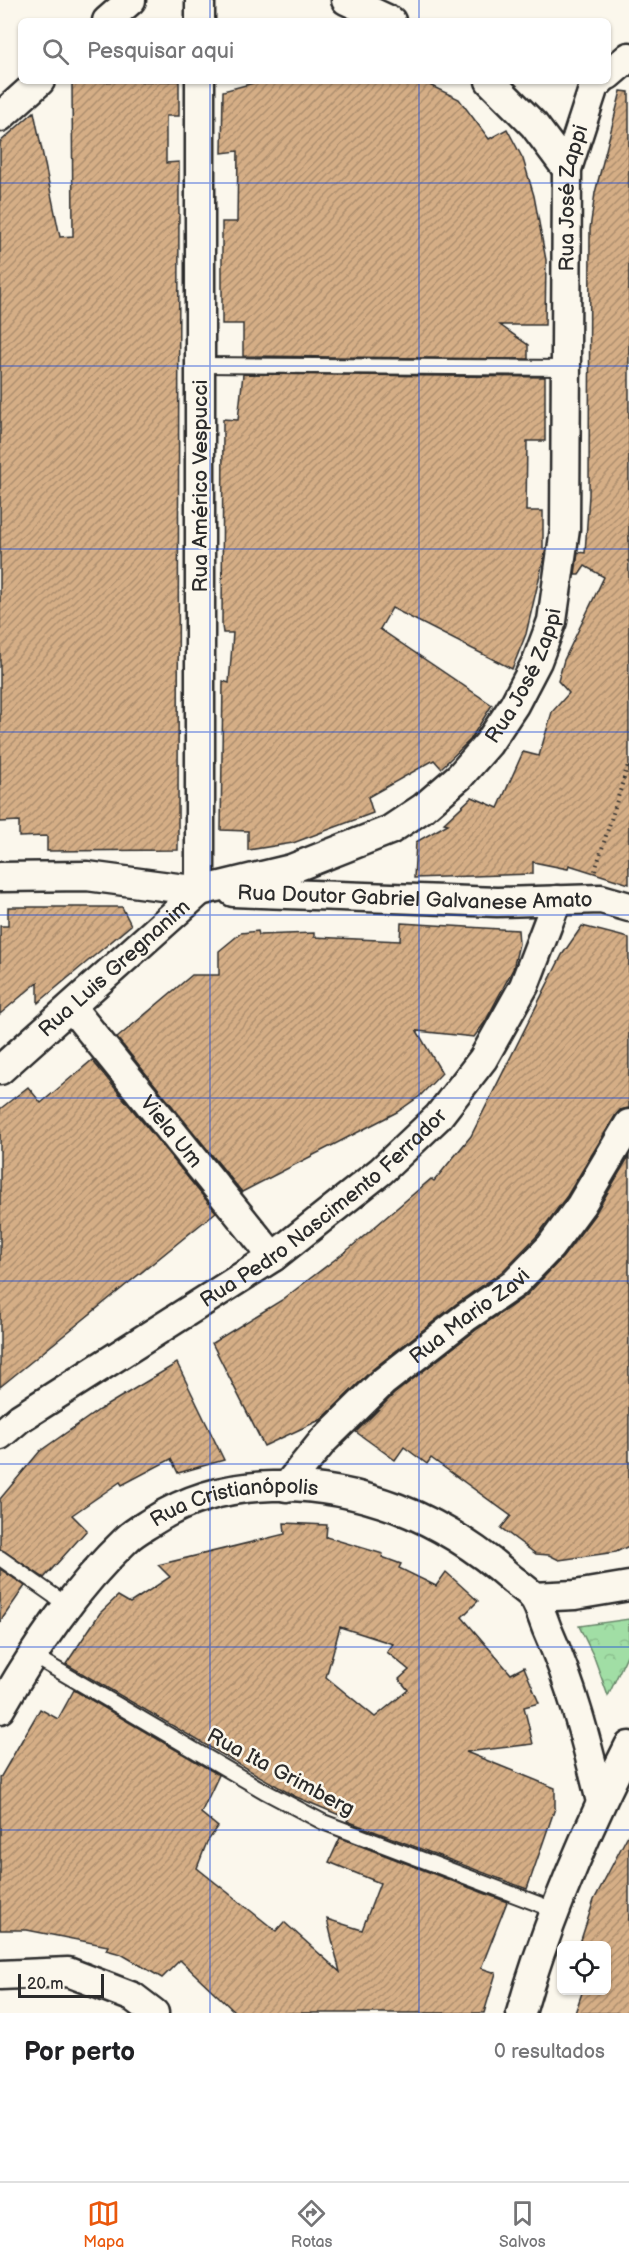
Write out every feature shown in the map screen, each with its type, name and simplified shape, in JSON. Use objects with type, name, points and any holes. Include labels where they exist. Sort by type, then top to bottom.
[{"type":"street","points":[[110,18],[130,0]]},
{"type":"street","points":[[200,0],[200,18]]},
{"type":"street","points":[[346,0],[385,18]]},
{"type":"street","name":"Rua José Zappi","points":[[611,69],[629,57]]},
{"type":"street","points":[[0,117],[37,84]]},
{"type":"street","name":"Rua Américo Vespucci","points":[[200,84],[200,891]]},
{"type":"street","points":[[493,84],[534,125],[567,169]]},
{"type":"street","name":"Rua José Zappi","points":[[0,877],[87,876],[200,891],[291,869],[390,830],[423,807],[460,776],[488,744],[514,705],[537,661],[552,621],[565,529],[567,169],[593,84]]},
{"type":"street","name":"Rua Doutor Gabriel Galvanese Amato","points":[[200,891],[462,901],[601,898],[629,907]]},
{"type":"street","name":"Rua Luis Gregnanim","points":[[0,1070],[200,891]]},
{"type":"street","name":"Rua Pedro Nascimento Ferrador","points":[[0,1435],[20,1418],[273,1257],[381,1171],[438,1117],[483,1059],[524,986],[557,900]]},
{"type":"street","name":"Viela Um","points":[[71,1007],[273,1257]]},
{"type":"street","name":"Rua Mario Zavi","points":[[286,1487],[323,1441],[383,1382],[456,1324],[514,1284],[550,1247],[580,1205],[629,1124]]},
{"type":"street","name":"Rua Cristianópolis","points":[[0,1709],[32,1655],[67,1605],[128,1538],[169,1511],[204,1496],[252,1486],[318,1487],[375,1500],[428,1520],[494,1563],[533,1597],[558,1653],[582,1723],[601,1802]]},
{"type":"street","points":[[533,1597],[585,1594],[629,1586]]},
{"type":"street","points":[[521,2013],[531,1977],[601,1802],[629,1746]]},
{"type":"street","points":[[0,1975],[68,1972],[134,1998],[154,2013]]},
{"type":"lane","points":[[200,365],[566,368]]},
{"type":"lane","points":[[0,1558],[67,1605]]},
{"type":"lane","name":"Rua Ita Grimberg","points":[[32,1655],[264,1791],[323,1822],[557,1911]]},
{"type":"path","points":[[557,900],[593,878],[629,762]]},
{"type":"green space","points":[[629,1619],[629,1651],[608,1696],[594,1657],[579,1626]]},
{"type":"building","points":[[72,84],[179,84],[179,116],[166,116],[166,163],[179,162],[178,850],[47,851],[47,836],[19,837],[19,821],[0,822],[0,142],[34,112],[60,237],[73,236]]},
{"type":"building","points":[[250,84],[427,84],[459,99],[489,139],[507,129],[523,159],[534,196],[546,260],[545,325],[500,325],[528,345],[528,359],[243,356],[243,324],[222,324],[222,222],[237,222],[238,151],[222,153],[223,91]]},
{"type":"building","points":[[621,91],[629,92],[629,884],[569,865],[568,869],[533,862],[533,874],[414,878],[416,842],[448,824],[444,823],[472,797],[498,808],[523,752],[539,756],[552,712],[569,693],[558,681],[564,660],[604,577],[585,566],[579,575],[575,575],[578,552],[585,553],[589,495],[590,229],[595,193]]},
{"type":"building","points":[[243,374],[545,377],[545,441],[527,441],[526,511],[543,511],[543,549],[546,549],[526,634],[512,669],[392,608],[380,629],[492,705],[470,740],[441,768],[434,760],[368,797],[373,813],[293,843],[248,850],[248,831],[221,830],[223,681],[229,683],[233,633],[223,633],[222,626],[223,419],[238,420]]},
{"type":"building","points":[[8,907],[122,907],[131,925],[38,1003],[38,982],[0,1014],[0,926],[8,926]]},
{"type":"building","points":[[401,923],[518,930],[519,944],[513,969],[485,1022],[474,1037],[417,1031],[442,1073],[420,1096],[397,1112],[242,1192],[117,1038],[192,975],[219,975],[219,951],[241,933],[258,931],[259,935],[314,933],[314,937],[400,941]]},
{"type":"building","points":[[582,926],[629,938],[629,1108],[620,1110],[615,1116],[567,1196],[537,1236],[503,1271],[456,1304],[373,1369],[322,1419],[264,1446],[212,1343],[282,1300],[350,1248],[431,1179],[434,1181],[471,1136],[562,955]]},
{"type":"building","points":[[92,1060],[216,1212],[0,1387],[0,1109],[28,1087],[41,1103]]},
{"type":"building","points":[[629,1156],[629,1546],[616,1552],[559,1560],[549,1555],[536,1554],[501,1528],[511,1516],[431,1458],[427,1464],[404,1447],[395,1460],[356,1432],[394,1394],[476,1330],[526,1296],[563,1257],[595,1214]]},
{"type":"building","points":[[177,1363],[224,1460],[178,1473],[171,1459],[122,1485],[120,1482],[72,1515],[87,1530],[44,1578],[0,1549],[0,1499],[40,1451],[99,1410]]},
{"type":"building","points":[[284,1523],[327,1525],[326,1537],[383,1554],[382,1557],[401,1564],[399,1568],[436,1586],[446,1572],[478,1601],[462,1617],[511,1674],[524,1667],[539,1703],[524,1707],[533,1744],[466,1752],[555,1788],[555,1808],[527,1889],[347,1821],[348,1819],[344,1817],[294,1796],[66,1664],[100,1613],[118,1596],[130,1603],[170,1577],[158,1565],[285,1534]],"holes":[[[340,1627],[393,1644],[387,1652],[409,1670],[399,1679],[408,1690],[375,1717],[326,1677]]]},
{"type":"building","points":[[0,1569],[25,1586],[0,1622]]},
{"type":"building","points":[[74,1690],[219,1775],[201,1813],[218,1827],[207,1842],[197,1868],[276,1931],[284,1922],[340,1972],[327,1919],[362,1930],[380,1883],[329,1862],[340,1838],[507,1902],[481,1968],[496,1973],[484,2013],[236,2013],[180,1960],[162,1978],[121,1954],[106,1950],[108,1946],[27,1930],[0,1930],[0,1778],[40,1709],[58,1719]]},
{"type":"building","points":[[629,1833],[629,2013],[575,2013],[581,1995],[611,1995],[611,1941],[581,1941],[594,1900]]}]
